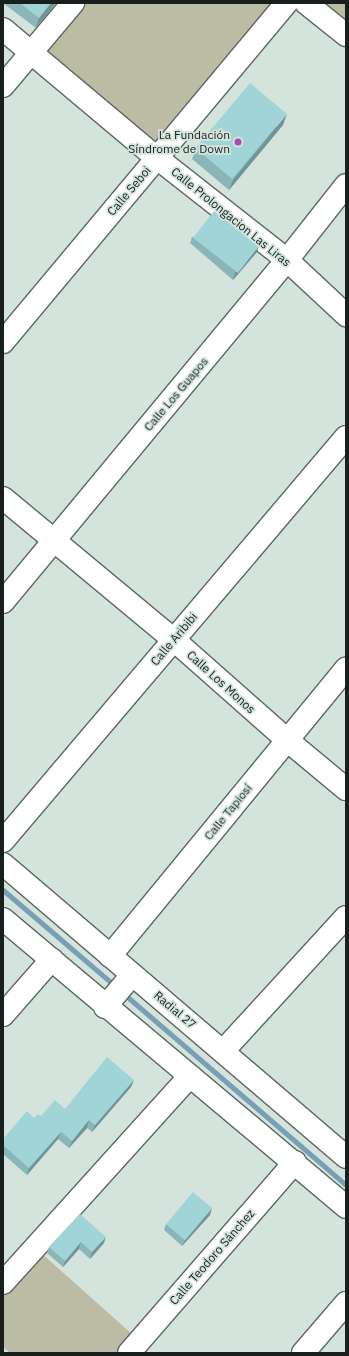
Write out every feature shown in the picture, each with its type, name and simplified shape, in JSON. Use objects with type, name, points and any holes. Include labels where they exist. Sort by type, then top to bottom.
[{"type":"street","points":[[3,86],[73,3]]},
{"type":"street","name":"Calle Seboi","points":[[3,342],[286,3]]},
{"type":"street","points":[[306,3],[346,35]]},
{"type":"street","name":"Calle Prolongacion Las Liras","points":[[3,29],[157,158],[287,260],[346,315]]},
{"type":"street","name":"Calle Los Guapos","points":[[3,602],[287,260],[346,185]]},
{"type":"street","name":"Calle Aribibi","points":[[3,841],[173,639],[346,438]]},
{"type":"street","name":"Calle Los Monos","points":[[3,498],[173,639],[286,740],[346,789]]},
{"type":"street","name":"Calle Tapiosí","points":[[110,956],[286,740],[346,669]]},
{"type":"street","name":"Radial 27","points":[[3,864],[110,956],[129,978],[224,1050],[346,1157]]},
{"type":"street","points":[[224,1050],[346,917]]},
{"type":"street","points":[[3,919],[52,959],[109,1002],[190,1076],[295,1162],[346,1207]]},
{"type":"street","points":[[3,1015],[52,959]]},
{"type":"street","points":[[109,1002],[129,978]]},
{"type":"street","points":[[3,1283],[190,1076]]},
{"type":"street","name":"Calle Teodoro Sánchez","points":[[129,1353],[295,1162]]},
{"type":"street","points":[[303,1353],[346,1303]]},
{"type":"green space","points":[[83,3],[276,3],[166,137],[157,140],[149,138],[49,57],[47,48]]},
{"type":"green space","points":[[319,3],[346,3],[346,25]]},
{"type":"green space","points":[[40,1252],[133,1335],[118,1353],[10,1353],[3,1347],[3,1294]]},
{"type":"building","points":[[20,3],[51,3],[39,18]]},
{"type":"building","name":"La Fundación Síndrome de Down","points":[[250,83],[287,114],[232,179],[195,148]]},
{"type":"building","points":[[214,211],[259,246],[238,273],[193,238]]},
{"type":"building","points":[[107,1057],[134,1080],[95,1125],[89,1120],[72,1141],[61,1132],[29,1168],[3,1145],[3,1139],[27,1111],[34,1118],[38,1114],[41,1116],[55,1100],[65,1109]]},
{"type":"building","points":[[193,1192],[212,1208],[185,1240],[166,1224]]},
{"type":"building","points":[[80,1214],[106,1237],[92,1252],[81,1242],[65,1261],[49,1247]]},
{"type":"waterway","points":[[3,890],[116,987]]},
{"type":"waterway","points":[[124,994],[346,1185]]},
{"type":"place","name":"La Fundación Síndrome de Down","points":[[238,142]]}]
